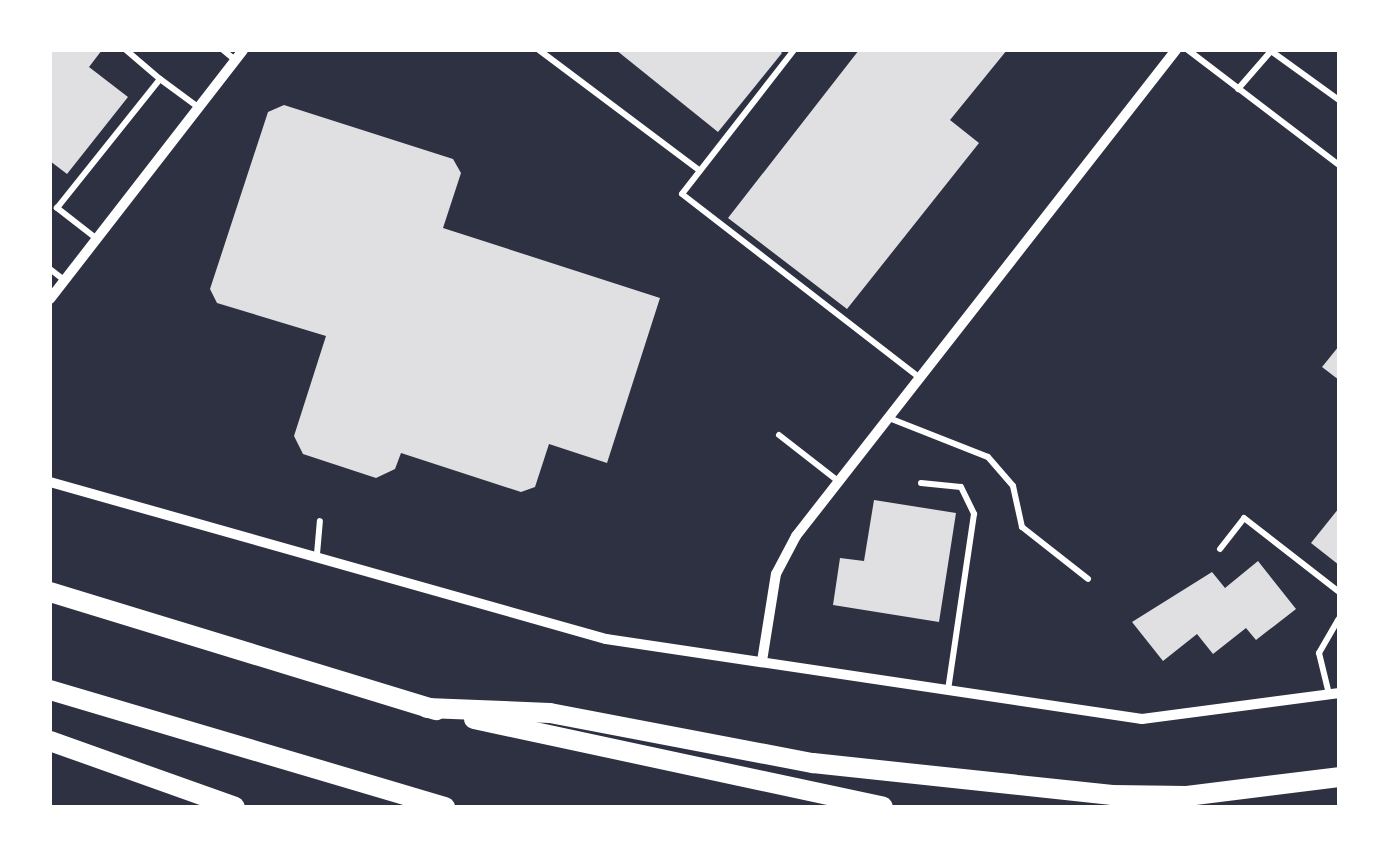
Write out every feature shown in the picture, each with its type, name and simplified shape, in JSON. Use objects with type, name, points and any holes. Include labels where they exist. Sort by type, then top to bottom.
[{"type":"highway","points":[[50,592],[427,708],[883,807]]},
{"type":"highway","points":[[50,690],[445,807]]},
{"type":"highway","points":[[427,708],[550,713],[870,771],[1112,795],[1186,796],[1339,776]]},
{"type":"highway","points":[[50,741],[236,807]]},
{"type":"street","points":[[50,298],[243,50]]},
{"type":"street","points":[[762,662],[776,574],[838,482],[1176,50]]},
{"type":"street","points":[[50,482],[317,554],[606,640],[1142,719],[1334,694]]},
{"type":"lane","points":[[126,50],[199,107]]},
{"type":"lane","points":[[223,50],[235,60]]},
{"type":"lane","points":[[539,50],[700,171]]},
{"type":"lane","points":[[794,50],[682,194],[919,377]]},
{"type":"lane","points":[[1188,50],[1339,165]]},
{"type":"lane","points":[[1238,89],[1271,51],[1339,100]]},
{"type":"lane","points":[[58,208],[160,79]]},
{"type":"lane","points":[[50,202],[97,239]]},
{"type":"lane","points":[[50,270],[64,280]]},
{"type":"lane","points":[[888,418],[988,457],[1013,486],[1022,528],[1088,580]]},
{"type":"lane","points":[[779,435],[838,482]]},
{"type":"lane","points":[[921,484],[960,487],[974,514],[947,693]]},
{"type":"lane","points":[[1220,548],[1244,518],[1339,592]]},
{"type":"lane","points":[[317,554],[320,522]]},
{"type":"lane","points":[[1334,694],[1319,653],[1339,619]]},
{"type":"building","points":[[50,50],[102,50],[89,67],[128,97],[67,174],[50,161]]},
{"type":"building","points":[[616,50],[779,50],[782,53],[718,132]]},
{"type":"building","points":[[859,50],[1007,50],[950,120],[979,143],[847,309],[728,218]]},
{"type":"building","points":[[284,105],[453,159],[461,173],[443,228],[660,298],[607,463],[549,444],[535,487],[521,492],[401,453],[395,469],[376,478],[303,454],[294,436],[326,336],[217,303],[210,289],[268,112]]},
{"type":"building","points":[[1339,346],[1339,380],[1322,367]]},
{"type":"building","points":[[874,500],[956,513],[939,622],[833,605],[840,558],[864,561]]},
{"type":"building","points":[[1339,508],[1339,565],[1311,543]]},
{"type":"building","points":[[1258,561],[1296,609],[1256,640],[1246,628],[1213,654],[1197,634],[1163,661],[1132,622],[1212,572],[1225,588]]}]
